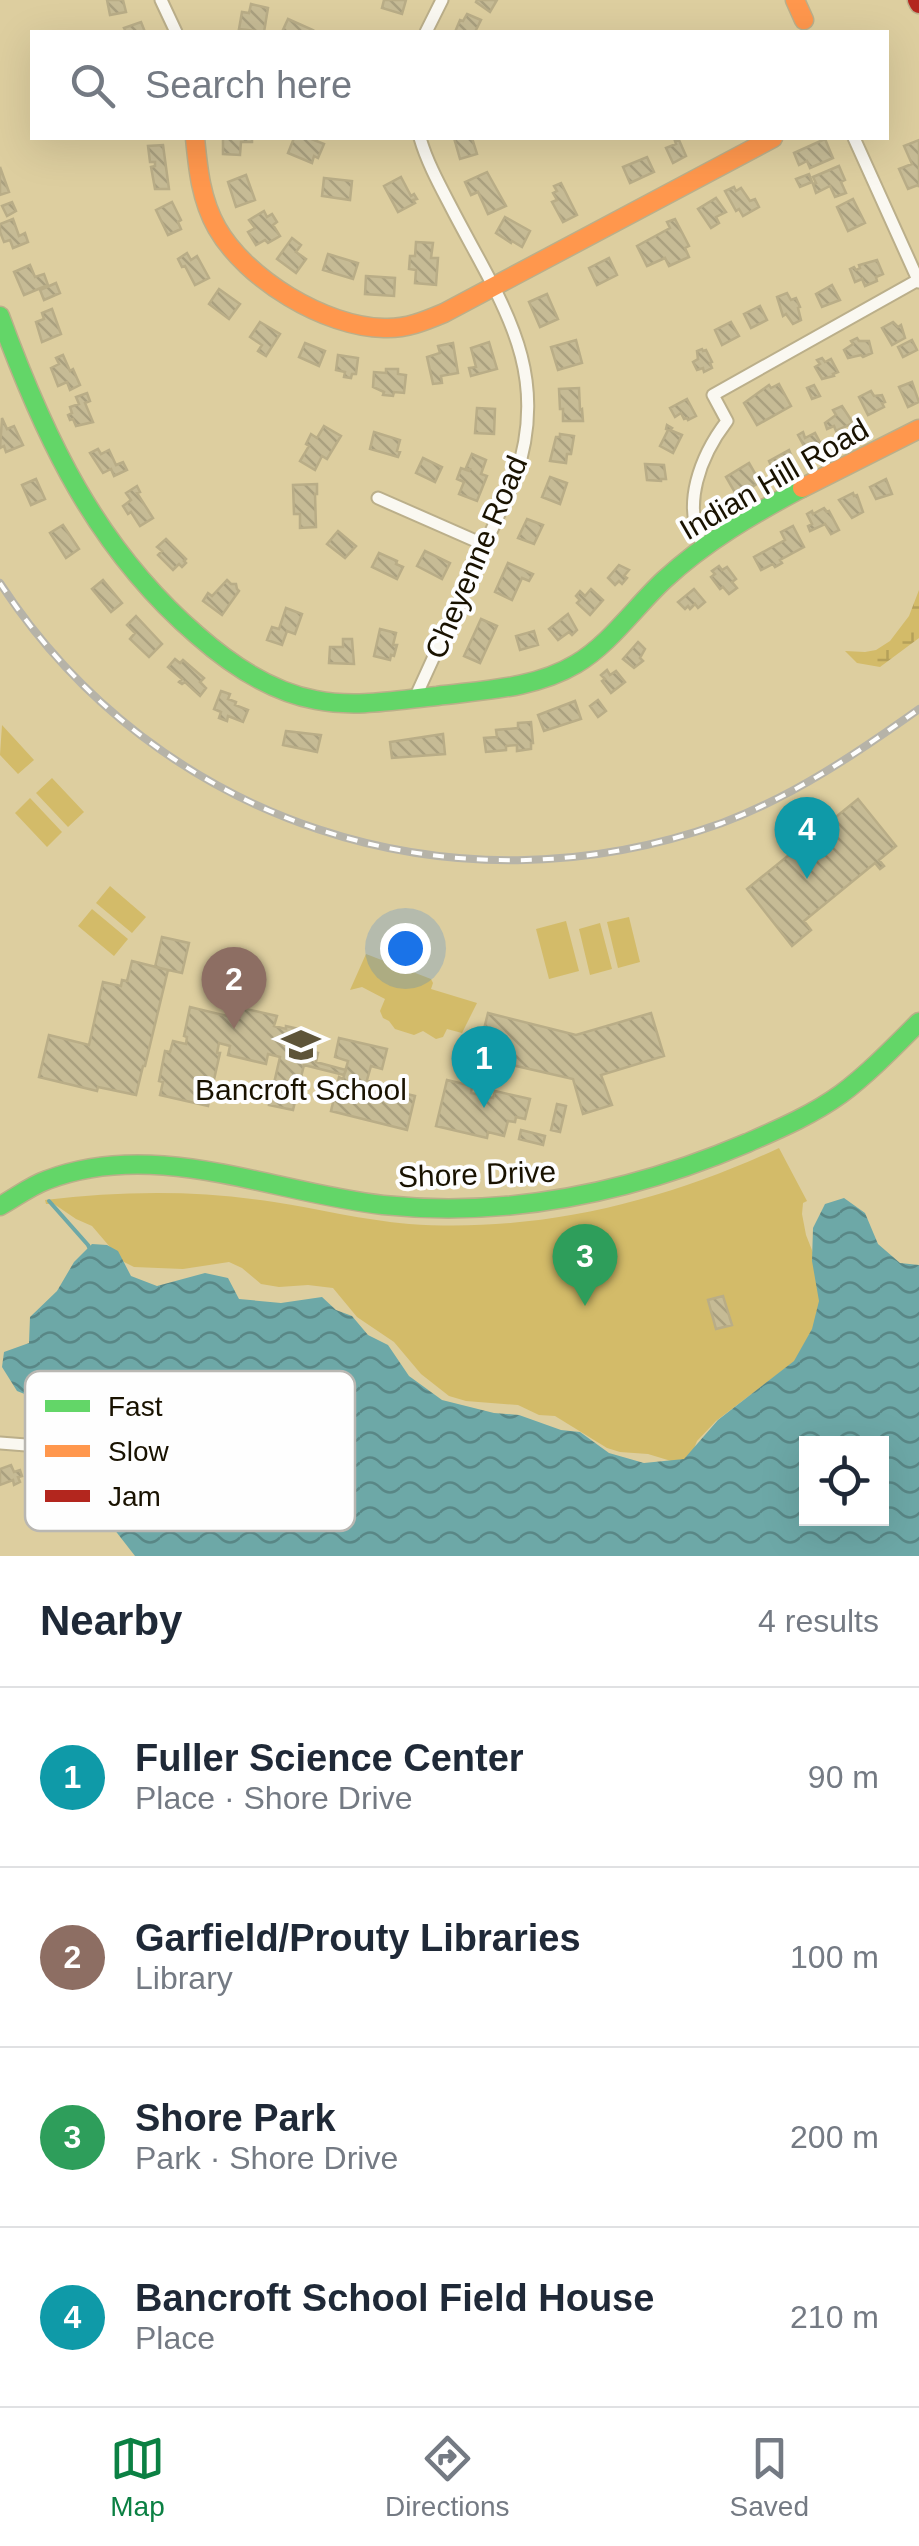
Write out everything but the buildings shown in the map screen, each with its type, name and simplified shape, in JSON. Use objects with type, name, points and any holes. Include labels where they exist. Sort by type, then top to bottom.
[{"type":"main road","points":[[795,0],[806,26]]},
{"type":"main road","points":[[195,140],[200,181],[210,212],[242,264],[284,295],[355,324],[389,330],[424,323],[769,140]]},
{"type":"main road","name":"Indian Hill Road","points":[[0,316],[39,420],[81,501],[138,576],[180,620],[245,672],[299,696],[344,704],[372,704],[518,685],[572,666],[589,655],[671,573],[704,547],[771,505],[919,429]]},
{"type":"main road","name":"Shore Drive","points":[[0,1206],[55,1178],[128,1163],[186,1167],[382,1205],[502,1206],[590,1196],[676,1172],[786,1126],[848,1088],[883,1060],[919,1022]]},
{"type":"street","points":[[161,0],[175,30]]},
{"type":"street","points":[[427,30],[442,0]]},
{"type":"street","name":"Cheyenne Road","points":[[414,698],[523,456],[529,414],[529,392],[513,329],[430,166],[421,140]]},
{"type":"street","points":[[704,547],[698,537],[695,513],[698,477],[706,451],[727,421],[714,395],[919,281],[855,140]]},
{"type":"street","points":[[378,498],[485,545]]},
{"type":"street","points":[[0,1444],[25,1446]]},
{"type":"green space","points":[[919,590],[919,638],[880,667],[857,663],[845,651],[876,650],[890,641],[909,616]]},
{"type":"green space","points":[[2,725],[34,760],[18,774],[0,755]]},
{"type":"green space","points":[[52,778],[84,812],[68,827],[36,793]]},
{"type":"green space","points":[[30,798],[62,832],[47,847],[15,813]]},
{"type":"green space","points":[[110,886],[146,917],[132,933],[96,903]]},
{"type":"green space","points":[[92,909],[128,939],[114,956],[78,926]]},
{"type":"green space","points":[[629,917],[640,962],[618,968],[607,922]]},
{"type":"green space","points":[[566,921],[579,971],[549,979],[536,929]]},
{"type":"green space","points":[[600,923],[612,969],[590,975],[579,929]]},
{"type":"green space","points":[[366,954],[431,979],[431,989],[477,1003],[462,1033],[447,1029],[443,1037],[436,1039],[423,1031],[414,1035],[395,1029],[380,1011],[385,999],[362,987],[350,990]]},
{"type":"green space","points":[[779,1148],[807,1201],[803,1203],[802,1214],[819,1268],[819,1317],[796,1360],[716,1421],[681,1464],[607,1448],[555,1416],[539,1415],[518,1405],[449,1396],[421,1374],[394,1342],[357,1317],[333,1288],[261,1284],[229,1262],[183,1269],[134,1267],[122,1261],[92,1226],[54,1204],[46,1204],[45,1200],[188,1194],[245,1198],[409,1224],[505,1224],[599,1210],[645,1198]]},
{"type":"water","points":[[844,1198],[865,1213],[878,1244],[900,1263],[919,1265],[919,1556],[135,1556],[116,1531],[355,1531],[355,1371],[25,1371],[25,1394],[17,1391],[2,1367],[4,1352],[29,1343],[30,1317],[57,1291],[74,1262],[92,1244],[107,1245],[118,1251],[131,1276],[157,1286],[205,1273],[228,1278],[239,1299],[281,1303],[322,1297],[336,1310],[352,1316],[368,1335],[388,1345],[409,1376],[442,1400],[580,1432],[609,1453],[644,1463],[684,1459],[718,1420],[794,1361],[812,1329],[819,1301],[812,1261],[813,1228],[825,1204]]},
{"type":"waterway","points":[[49,1201],[91,1251]]},
{"type":"railway","points":[[0,583],[65,666],[141,735],[226,790],[319,829],[416,853],[518,860],[620,850],[722,823],[800,787],[919,709]]},
{"type":"traffic: fast","points":[[0,316],[55,448],[102,528],[130,566],[161,601],[224,657],[268,684],[316,700],[361,703],[407,699],[508,687],[560,672],[600,646],[696,553],[802,488]]},
{"type":"traffic: fast","points":[[0,1206],[47,1180],[130,1164],[215,1172],[341,1199],[430,1208],[523,1204],[614,1188],[747,1143],[830,1102],[919,1022]]},
{"type":"traffic: slow","points":[[795,0],[804,20]]},
{"type":"traffic: slow","points":[[195,140],[207,206],[217,228],[247,265],[289,297],[313,309],[361,326],[384,328],[408,326],[444,313],[769,140]]},
{"type":"traffic: slow","points":[[802,488],[919,429]]},
{"type":"traffic: jam","points":[[917,0],[919,4]]},
{"type":"place","name":"Bancroft School Field House","points":[[807,879]]},
{"type":"place","name":"Garfield/Prouty Libraries","points":[[234,1029]]},
{"type":"place","name":"Bancroft School","points":[[301,1045]]},
{"type":"place","name":"Fuller Science Center","points":[[484,1108]]},
{"type":"place","name":"Shore Park","points":[[585,1306]]}]
